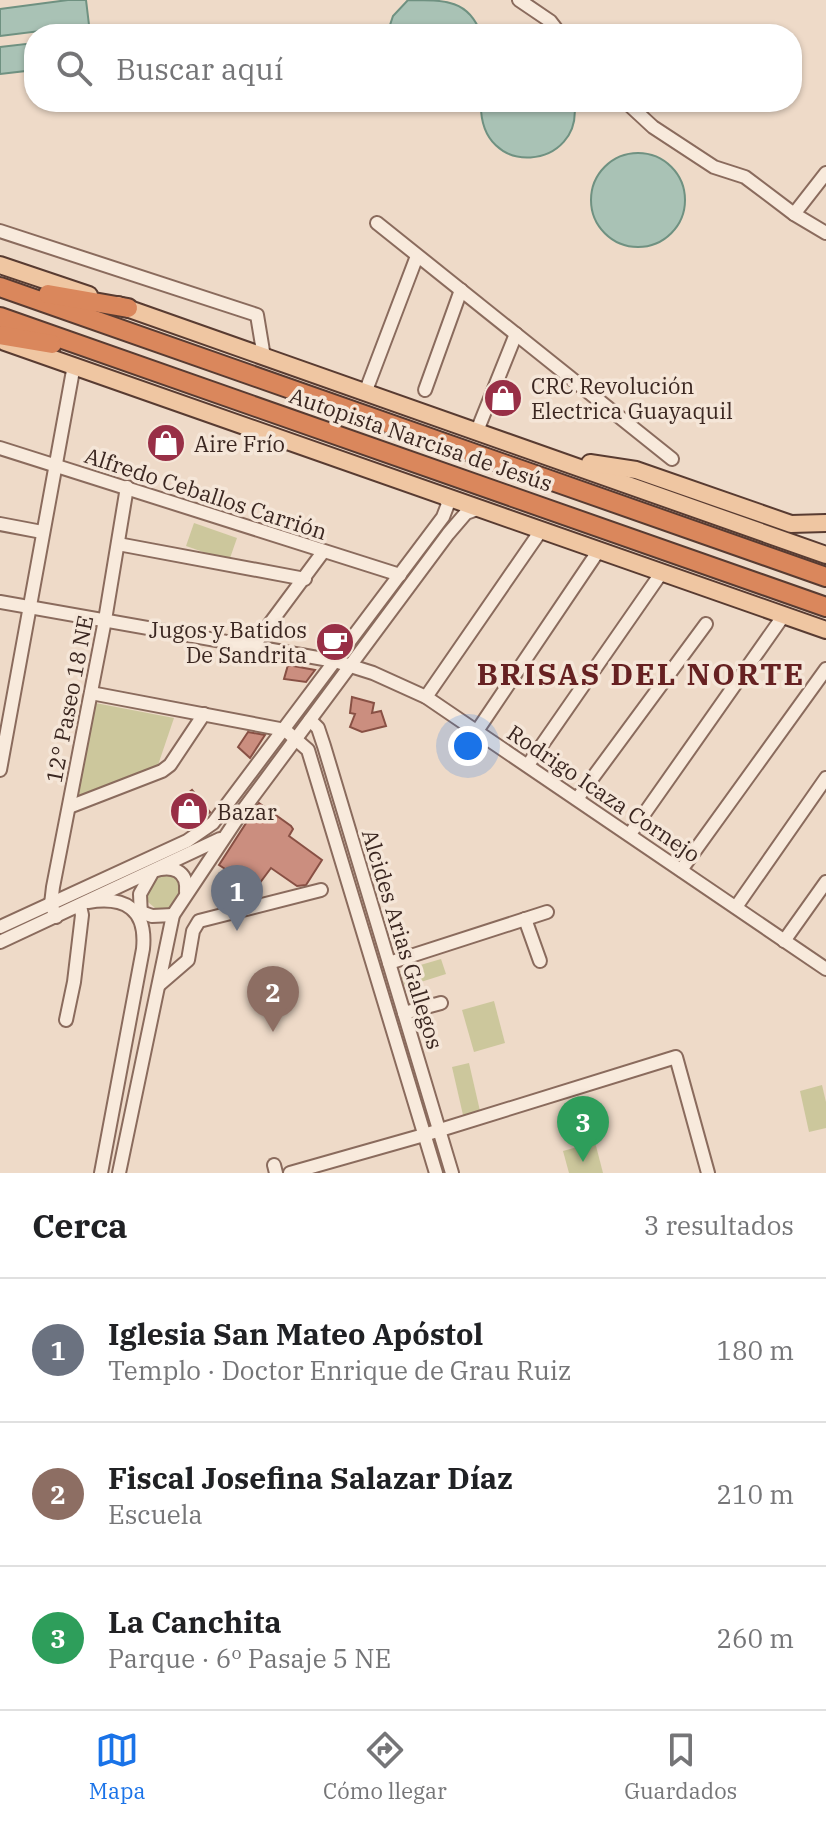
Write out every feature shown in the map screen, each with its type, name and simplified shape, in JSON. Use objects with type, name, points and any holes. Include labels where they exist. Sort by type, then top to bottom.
[{"type":"highway","points":[[0,286],[128,308]]},
{"type":"highway","name":"Autopista Narcisa de Jesús","points":[[0,286],[826,577]]},
{"type":"highway","name":"Autopista Narcisa de Jesús","points":[[0,317],[826,607]]},
{"type":"highway","points":[[0,338],[111,355]]},
{"type":"main road","name":"Autopista Narcisa de Jesús","points":[[0,265],[826,555]]},
{"type":"main road","name":"Autopista Narcisa de Jesús","points":[[0,338],[826,630]]},
{"type":"main road","points":[[546,455],[636,470],[791,524],[826,523]]},
{"type":"street","points":[[519,0],[552,24]]},
{"type":"street","points":[[637,112],[653,127],[714,167],[745,177],[794,214],[826,233]]},
{"type":"street","points":[[794,214],[826,173]]},
{"type":"street","points":[[377,223],[672,459]]},
{"type":"street","points":[[0,231],[257,315],[264,357]]},
{"type":"street","points":[[365,393],[417,256]]},
{"type":"street","points":[[425,390],[461,290]]},
{"type":"street","points":[[477,431],[516,334]]},
{"type":"street","points":[[0,770],[74,365]]},
{"type":"street","name":"Alfredo Ceballos Carrión","points":[[0,448],[400,575]]},
{"type":"street","name":"12° Paseo 18 NE","points":[[51,904],[127,487]]},
{"type":"street","points":[[0,927],[187,841],[221,815],[443,517],[448,504],[443,494]]},
{"type":"street","points":[[119,1173],[173,915],[228,830],[448,534],[466,513],[483,508]]},
{"type":"street","points":[[0,524],[42,532]]},
{"type":"street","points":[[426,697],[542,529]]},
{"type":"street","points":[[118,544],[305,579]]},
{"type":"street","points":[[477,731],[599,550]]},
{"type":"street","points":[[254,645],[323,552]]},
{"type":"street","points":[[528,765],[662,572]]},
{"type":"street","name":"Rodrigo Icaza Cornejo","points":[[0,602],[335,661],[426,697],[826,969]]},
{"type":"street","points":[[630,834],[784,615]]},
{"type":"street","points":[[577,799],[706,624]]},
{"type":"street","points":[[681,870],[826,669]]},
{"type":"street","points":[[91,693],[285,730]]},
{"type":"street","points":[[69,807],[162,771],[170,765],[204,714]]},
{"type":"street","name":"Alcides Arias Gallegos","points":[[310,720],[318,728],[452,1173]]},
{"type":"street","name":"Alcides Arias Gallegos","points":[[285,730],[310,754],[436,1173]]},
{"type":"street","points":[[736,907],[826,778]]},
{"type":"street","points":[[0,942],[215,843],[228,830]]},
{"type":"street","points":[[101,1173],[143,949],[137,913],[143,886],[153,871],[167,867],[179,871],[186,882],[185,895]]},
{"type":"street","points":[[784,941],[826,882]]},
{"type":"street","points":[[159,985],[188,960],[193,931],[199,921],[321,890]]},
{"type":"street","points":[[84,904],[107,900],[137,913],[173,915]]},
{"type":"street","points":[[51,904],[56,917]]},
{"type":"street","points":[[66,1020],[84,904]]},
{"type":"street","points":[[389,963],[547,912]]},
{"type":"street","points":[[525,919],[540,961]]},
{"type":"street","points":[[404,1013],[441,1003]]},
{"type":"street","points":[[290,1173],[440,1131],[676,1057],[708,1173]]},
{"type":"shaded area","points":[[86,0],[89,24],[24,24],[24,33],[0,36],[0,9]]},
{"type":"shaded area","points":[[408,0],[445,2],[463,8],[476,24],[390,24],[393,16]]},
{"type":"shaded area","points":[[24,44],[24,71],[0,74],[0,47]]},
{"type":"shaded area","points":[[483,112],[574,112],[573,125],[564,142],[549,153],[530,158],[512,155],[496,145],[485,128]]},
{"type":"shaded area","points":[[638,153],[656,157],[671,167],[681,182],[685,200],[681,218],[671,233],[656,243],[638,247],[620,243],[605,233],[595,218],[591,200],[595,182],[605,167],[620,157]]},
{"type":"shaded area","points":[[194,523],[237,538],[229,561],[186,546]]},
{"type":"shaded area","points":[[90,702],[174,718],[157,768],[73,802]]},
{"type":"shaded area","points":[[167,873],[177,877],[182,888],[169,908],[155,908],[148,902],[146,892],[156,876]]},
{"type":"shaded area","points":[[441,959],[446,974],[405,987],[400,971]]},
{"type":"shaded area","points":[[494,1001],[505,1043],[474,1052],[462,1010]]},
{"type":"shaded area","points":[[469,1063],[480,1111],[463,1115],[452,1067]]},
{"type":"shaded area","points":[[822,1085],[826,1102],[826,1128],[809,1132],[800,1091]]},
{"type":"shaded area","points":[[595,1142],[603,1173],[569,1173],[563,1151]]},
{"type":"building","name":"Aire Frío","points":[[161,426],[180,431],[171,460],[153,454]]},
{"type":"building","points":[[288,665],[315,670],[306,682],[284,679]]},
{"type":"building","points":[[352,697],[374,703],[372,713],[381,711],[386,726],[362,732],[350,727],[355,714],[350,713]]},
{"type":"building","points":[[248,732],[265,735],[250,758],[238,747]]},
{"type":"building","points":[[192,790],[210,812],[195,824],[177,802]]},
{"type":"building","points":[[259,803],[291,826],[293,829],[289,836],[322,860],[306,885],[297,886],[271,868],[259,884],[250,885],[219,865]]},
{"type":"place","name":"CRC Revolución Electrica Guayaquil","points":[[503,398]]},
{"type":"place","name":"Aire Frío","points":[[166,443]]},
{"type":"place","name":"Jugos y Batidos De Sandrita","points":[[335,642]]},
{"type":"place","name":"Bazar","points":[[189,811]]},
{"type":"place","name":"Iglesia San Mateo Apóstol","points":[[237,931]]},
{"type":"place","name":"Fiscal Josefina Salazar Díaz","points":[[273,1032]]},
{"type":"place","name":"La Canchita","points":[[583,1162]]},
{"type":"district","name":"BRISAS DEL NORTE","points":[[641,673]]}]
